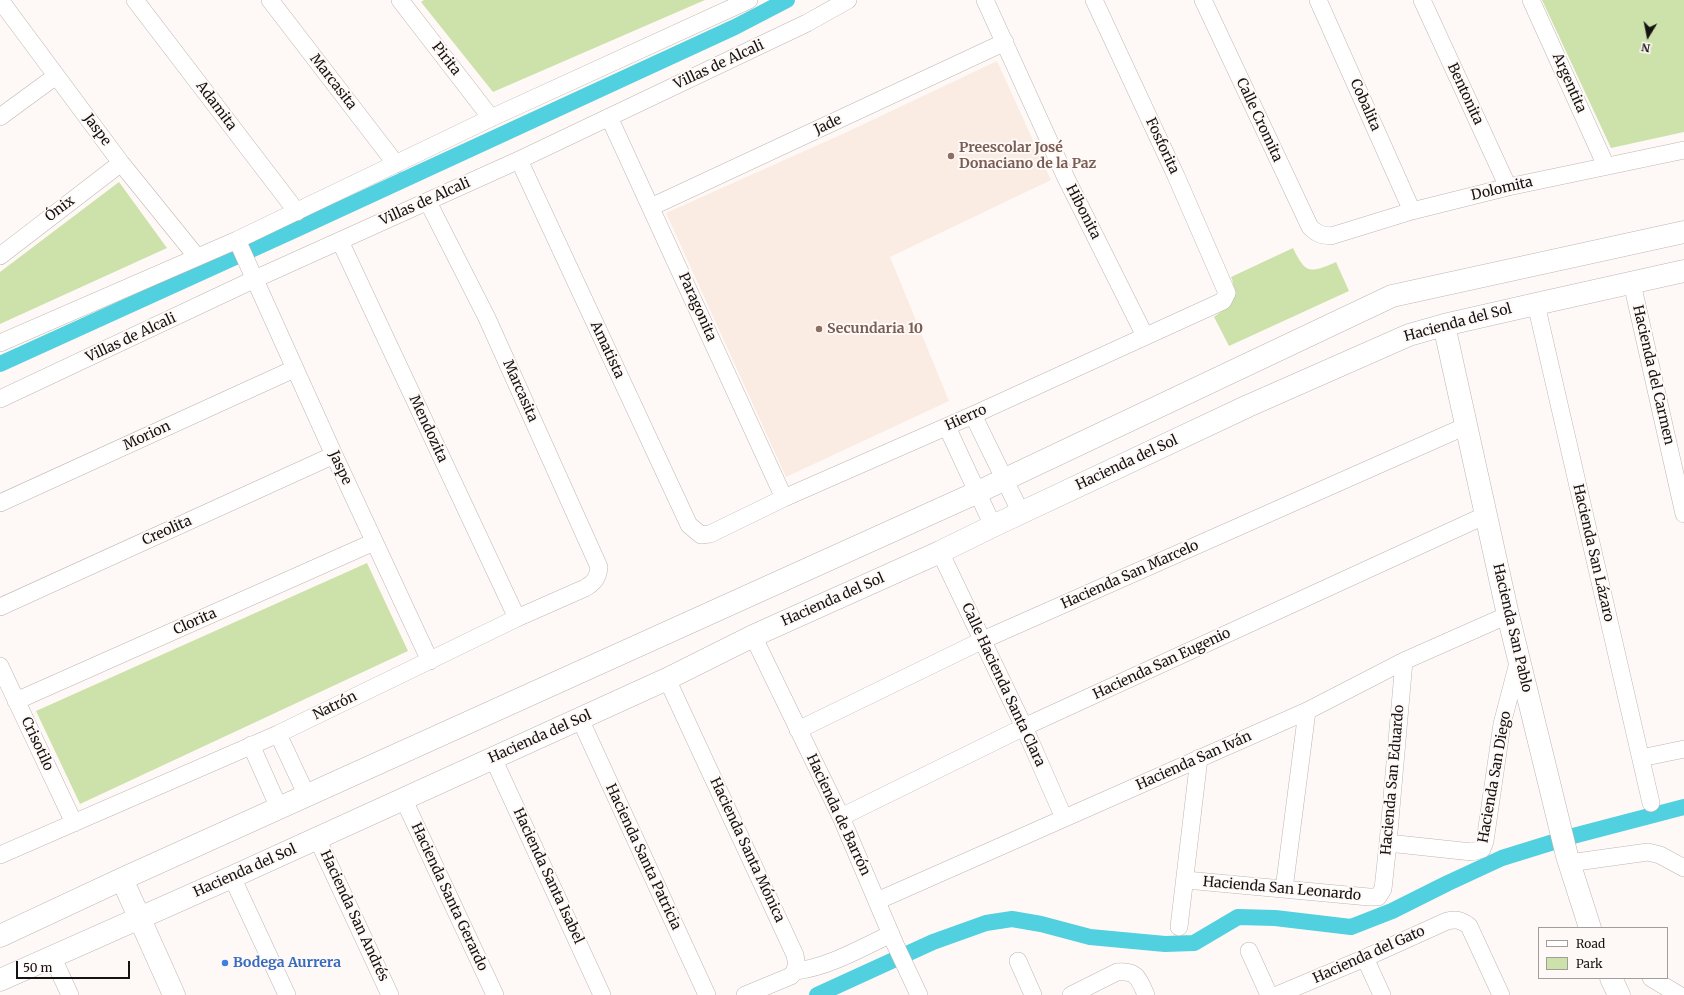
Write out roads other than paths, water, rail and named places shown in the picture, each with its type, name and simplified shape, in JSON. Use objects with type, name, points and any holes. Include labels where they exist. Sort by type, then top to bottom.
[{"type":"street","name":"Jaspe","points":[[0,0],[121,163],[197,257]]},
{"type":"street","name":"Adamita","points":[[135,0],[297,212]]},
{"type":"street","name":"Marcasita","points":[[270,0],[396,164]]},
{"type":"street","name":"Pirita","points":[[400,0],[491,118]]},
{"type":"street","points":[[0,343],[197,257],[238,243],[297,212],[491,118],[749,0]]},
{"type":"street","name":"Villas de Alcali","points":[[0,399],[254,277],[340,241],[519,160],[808,23],[848,0]]},
{"type":"street","name":"Hibonita","points":[[985,0],[1066,178],[1146,336]]},
{"type":"street","name":"Fosforita","points":[[1094,0],[1176,176],[1227,293]]},
{"type":"street","name":"Calle Cromita","points":[[1203,0],[1310,227],[1316,234],[1321,235]]},
{"type":"street","name":"Cobalita","points":[[1318,0],[1412,211]]},
{"type":"street","name":"Bentonita","points":[[1422,0],[1508,188]]},
{"type":"street","name":"Argentita","points":[[1531,0],[1606,166]]},
{"type":"street","name":"Jade","points":[[651,207],[1005,42]]},
{"type":"street","points":[[0,118],[56,76]]},
{"type":"street","name":"Paragonita","points":[[609,117],[784,498]]},
{"type":"street","name":"Dolomita","points":[[1321,235],[1331,236],[1412,211],[1606,166],[1684,150]]},
{"type":"street","name":"Amatista","points":[[519,160],[689,525],[701,535]]},
{"type":"street","name":"Ónix","points":[[0,256],[121,163]]},
{"type":"street","name":"Marcasita","points":[[428,202],[487,318],[599,567],[598,575],[594,583]]},
{"type":"street","points":[[0,936],[122,879],[978,492],[1004,478],[1392,296],[1684,232]]},
{"type":"street","name":"Mendozita","points":[[340,241],[517,618]]},
{"type":"street","name":"Jaspe","points":[[238,243],[294,369],[430,661]]},
{"type":"street","name":"Hacienda del Sol","points":[[0,980],[232,877],[402,798],[580,719],[667,679],[753,636],[940,552],[1248,406],[1401,338],[1444,325],[1684,271]]},
{"type":"street","name":"Hacienda del Carmen","points":[[1632,283],[1684,514]]},
{"type":"street","name":"Hierro","points":[[701,535],[710,534],[784,498],[973,415],[1223,301],[1227,293]]},
{"type":"street","name":"Hacienda San Lázaro","points":[[1536,304],[1651,803]]},
{"type":"street","name":"Hacienda San Pablo","points":[[1444,325],[1508,615],[1568,860],[1590,927]]},
{"type":"street","name":"Morion","points":[[0,503],[294,369]]},
{"type":"street","points":[[973,415],[1021,513]]},
{"type":"street","points":[[947,426],[993,526]]},
{"type":"street","name":"Hacienda San Marcelo","points":[[798,730],[983,640],[1466,426]]},
{"type":"street","name":"Creolita","points":[[0,607],[334,455]]},
{"type":"street","name":"Hacienda San Eugenio","points":[[841,818],[1024,728],[1486,515]]},
{"type":"street","name":"Clorita","points":[[16,701],[374,542]]},
{"type":"street","name":"Calle Hacienda Santa Clara","points":[[940,552],[983,640],[1064,818]]},
{"type":"street","name":"Natrón","points":[[0,855],[278,734],[517,618],[594,583]]},
{"type":"street","name":"Hacienda San Iván","points":[[877,901],[1307,711],[1404,661],[1508,615]]},
{"type":"street","name":"Hacienda de Barrón","points":[[753,636],[841,818],[893,939],[919,995]]},
{"type":"street","name":"Hacienda San Diego","points":[[1388,843],[1472,852],[1482,849],[1485,841],[1502,724],[1519,659]]},
{"type":"street","name":"Hacienda San Eduardo","points":[[1378,896],[1383,889],[1404,661]]},
{"type":"street","name":"Crisotilo","points":[[0,666],[74,823]]},
{"type":"street","name":"Hacienda Santa Mónica","points":[[667,679],[795,955],[797,964],[796,971]]},
{"type":"street","points":[[1284,889],[1307,711]]},
{"type":"street","name":"Hacienda Santa Patricia","points":[[580,719],[707,995]]},
{"type":"street","points":[[278,734],[307,796]]},
{"type":"street","points":[[251,745],[279,808]]},
{"type":"street","points":[[1641,758],[1684,749]]},
{"type":"street","name":"Hacienda Santa Isabel","points":[[493,758],[602,995]]},
{"type":"street","points":[[1179,928],[1186,880],[1199,758]]},
{"type":"street","name":"Hacienda Santa Gerardo","points":[[402,798],[495,995]]},
{"type":"street","name":"Hacienda San Andrés","points":[[317,838],[390,995]]},
{"type":"street","points":[[1568,860],[1648,852],[1660,855],[1684,868]]},
{"type":"street","points":[[232,877],[286,995]]},
{"type":"street","points":[[122,879],[174,995]]},
{"type":"street","name":"Hacienda San Leonardo","points":[[1186,880],[1369,897],[1378,896]]},
{"type":"street","name":"Hacienda del Gato","points":[[1277,995],[1447,921],[1456,919],[1462,921],[1468,926],[1501,995]]},
{"type":"street","points":[[745,995],[791,976],[796,971],[811,969],[893,939]]},
{"type":"street","points":[[1250,951],[1269,995]]},
{"type":"street","points":[[52,956],[70,995]]},
{"type":"street","points":[[1365,958],[1382,995]]},
{"type":"street","points":[[1018,961],[1033,995]]},
{"type":"street","points":[[1071,995],[1117,972],[1132,972],[1139,979],[1146,995]]},
{"type":"street","points":[[1611,979],[1619,995]]},
{"type":"street","points":[[1654,979],[1679,995]]},
{"type":"waterway","points":[[0,364],[735,27],[787,0]]},
{"type":"waterway","points":[[817,995],[933,942],[986,923],[1012,919],[1041,924],[1090,937],[1165,944],[1194,943],[1238,917],[1275,918],[1351,927],[1392,911],[1502,858],[1573,836],[1684,807]]},
{"type":"place","name":"Preescolar José Donaciano de la Paz","points":[[951,156]]},
{"type":"place","name":"Secundaria 10","points":[[819,329]]},
{"type":"place","name":"Bodega Aurrera","points":[[225,963]]}]
